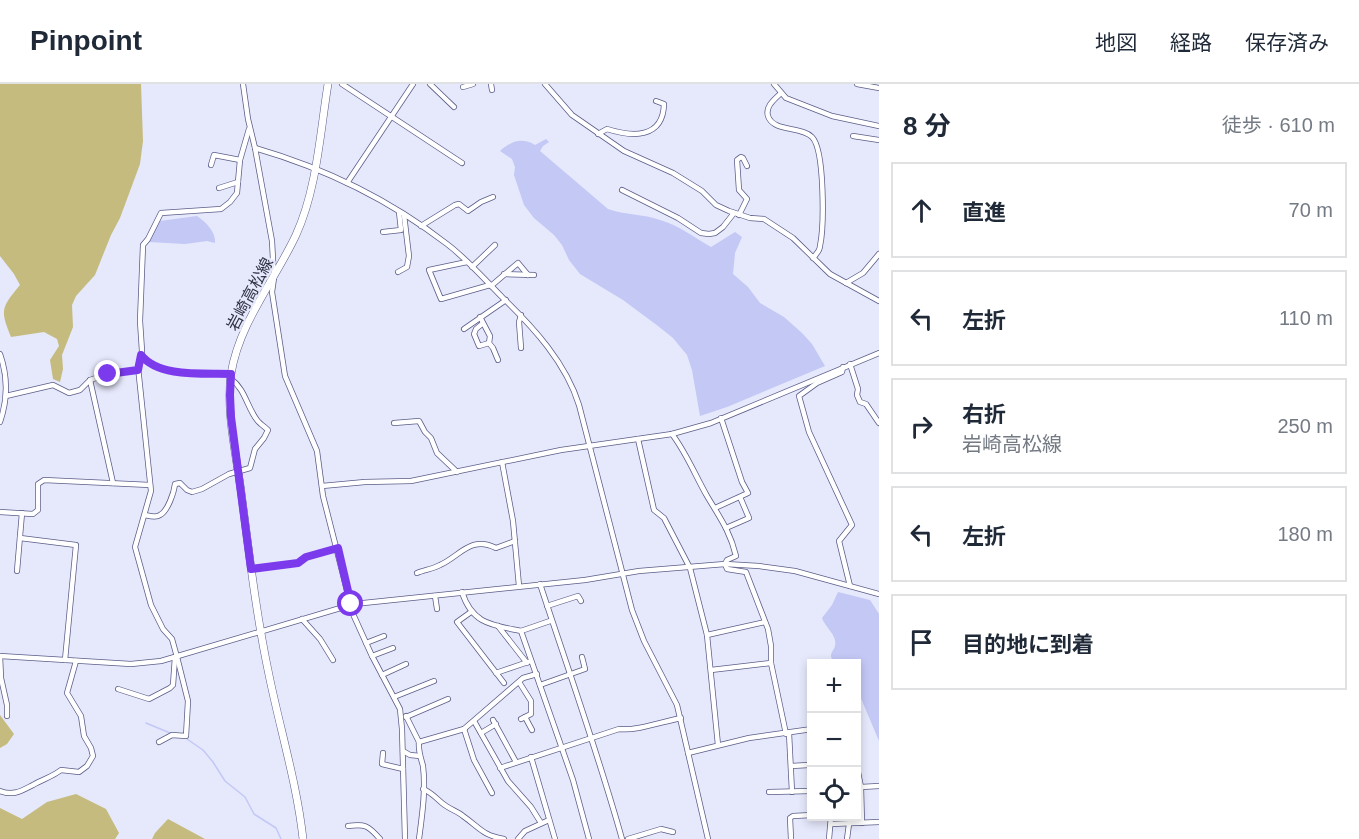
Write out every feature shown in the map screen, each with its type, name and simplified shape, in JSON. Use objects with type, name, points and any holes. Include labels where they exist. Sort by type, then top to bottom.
[{"type":"main road","name":"岩崎高松線","points":[[303,839],[260,632],[231,417],[231,376],[243,334],[297,233],[304,212],[314,169],[328,84]]},
{"type":"street","points":[[243,84],[249,127],[271,232],[274,278],[272,292],[285,376],[316,451],[322,486],[357,627],[419,742],[423,765],[423,822],[419,839]]},
{"type":"street","points":[[342,84],[462,164]]},
{"type":"street","points":[[347,183],[413,84]]},
{"type":"street","points":[[430,84],[454,107]]},
{"type":"street","points":[[464,87],[473,84]]},
{"type":"street","points":[[545,84],[572,115],[624,151],[673,173],[702,191],[717,205],[737,214],[764,219],[793,238],[830,274],[879,301]]},
{"type":"street","points":[[774,84],[786,98],[832,116],[879,126]]},
{"type":"street","points":[[857,84],[879,88]]},
{"type":"street","points":[[781,93],[767,110],[770,121],[804,131],[816,142],[819,155],[823,194],[820,248],[813,258]]},
{"type":"street","points":[[598,134],[607,129],[636,135],[652,129],[661,122],[664,110],[664,104],[656,101]]},
{"type":"street","points":[[159,742],[172,735],[186,736],[188,701],[172,639],[163,629],[151,605],[135,547],[150,500],[138,370],[141,355],[143,244],[148,239],[160,213],[221,209],[237,193],[240,160],[249,127]]},
{"type":"street","points":[[853,136],[879,141]]},
{"type":"street","points":[[255,148],[347,183],[402,214],[449,245],[521,315],[567,375],[575,391],[621,573],[638,626],[673,694],[681,718],[708,839]]},
{"type":"street","points":[[211,165],[214,155],[240,160]]},
{"type":"street","points":[[621,190],[678,218],[701,233],[715,233],[737,214],[747,199],[739,190],[737,160],[743,158],[747,166]]},
{"type":"street","points":[[219,188],[238,182]]},
{"type":"street","points":[[421,226],[455,205],[459,204],[468,211],[493,197]]},
{"type":"street","points":[[383,232],[401,230],[402,214]]},
{"type":"street","points":[[398,272],[407,267],[410,256],[402,214]]},
{"type":"street","points":[[472,267],[495,245]]},
{"type":"street","points":[[846,283],[863,273],[879,255]]},
{"type":"street","points":[[467,262],[429,270],[441,299],[490,285],[518,262],[528,274]]},
{"type":"street","points":[[504,274],[534,275]]},
{"type":"street","points":[[464,329],[506,300]]},
{"type":"street","points":[[521,315],[519,322],[521,348]]},
{"type":"street","points":[[480,317],[490,336],[489,343],[498,360]]},
{"type":"street","points":[[482,324],[474,334],[479,346],[489,343]]},
{"type":"street","points":[[0,354],[6,396],[0,422]]},
{"type":"street","points":[[141,355],[146,362],[164,371],[231,376],[244,393],[258,420],[268,430],[255,449],[250,468],[229,474],[192,492],[180,483],[175,484],[162,515],[145,515]]},
{"type":"street","points":[[322,486],[411,481],[590,445],[672,434],[721,418],[850,364],[878,355]]},
{"type":"street","points":[[850,364],[858,389],[857,395],[879,423]]},
{"type":"street","points":[[844,367],[842,372],[818,382],[799,396],[809,432],[852,525],[839,541],[850,586]]},
{"type":"street","points":[[6,396],[53,385],[69,393],[80,390],[90,380],[108,374],[138,370]]},
{"type":"street","points":[[90,380],[113,483]]},
{"type":"street","points":[[715,508],[748,493],[742,482],[721,418]]},
{"type":"street","points":[[394,423],[419,421],[431,438],[437,453],[457,472]]},
{"type":"street","points":[[672,434],[686,452],[726,528],[736,556],[727,560],[725,564]]},
{"type":"street","points":[[638,439],[654,510],[664,518],[690,568],[707,635],[718,745]]},
{"type":"street","points":[[502,462],[515,541],[519,586]]},
{"type":"street","points":[[0,512],[33,513],[38,510],[38,484],[44,480],[150,485]]},
{"type":"street","points":[[726,528],[749,518],[741,497]]},
{"type":"street","points":[[18,571],[22,513]]},
{"type":"street","points":[[20,538],[76,545],[65,660]]},
{"type":"street","points":[[417,573],[441,565],[469,546],[487,543],[496,548],[515,541]]},
{"type":"street","points":[[251,569],[298,563],[306,557],[338,548]]},
{"type":"street","points":[[725,564],[726,569],[730,571],[746,572],[765,622],[771,646],[771,663],[788,733],[792,792]]},
{"type":"street","points":[[7,716],[0,656],[130,664],[160,661],[351,604],[621,573],[725,564],[782,569],[879,594]]},
{"type":"street","points":[[540,584],[550,621],[592,737],[622,839]]},
{"type":"street","points":[[462,592],[471,612],[484,622],[521,631],[550,621]]},
{"type":"street","points":[[435,596],[437,609]]},
{"type":"street","points":[[547,606],[578,596],[580,601]]},
{"type":"street","points":[[471,612],[457,622],[504,683]]},
{"type":"street","points":[[302,619],[320,639],[333,660]]},
{"type":"street","points":[[707,635],[765,622]]},
{"type":"street","points":[[498,626],[537,674],[573,780],[589,839]]},
{"type":"street","points":[[521,631],[529,662]]},
{"type":"street","points":[[366,643],[384,636]]},
{"type":"street","points":[[372,656],[393,648]]},
{"type":"street","points":[[118,689],[149,699],[170,688],[173,685],[176,657]]},
{"type":"street","points":[[540,685],[585,669],[582,657]]},
{"type":"street","points":[[0,791],[8,794],[17,793],[65,769],[79,772],[87,766],[93,756],[84,736],[81,716],[67,693],[76,661]]},
{"type":"street","points":[[496,673],[529,662]]},
{"type":"street","points":[[711,670],[771,663]]},
{"type":"street","points":[[382,675],[406,664]]},
{"type":"street","points":[[419,742],[464,729],[523,678],[537,674]]},
{"type":"street","points":[[394,697],[434,681]]},
{"type":"street","points":[[519,682],[531,701],[531,714],[523,718],[532,730]]},
{"type":"street","points":[[404,717],[448,699]]},
{"type":"street","points":[[404,717],[405,839]]},
{"type":"street","points":[[500,768],[619,729],[630,730],[681,718]]},
{"type":"street","points":[[474,721],[507,781],[531,807],[541,823]]},
{"type":"street","points":[[481,733],[495,722],[516,762]]},
{"type":"street","points":[[464,729],[474,760],[492,793]]},
{"type":"street","points":[[688,753],[749,738],[807,730]]},
{"type":"street","points":[[403,751],[410,755],[420,756]]},
{"type":"street","points":[[383,753],[382,764],[403,769]]},
{"type":"street","points":[[531,757],[555,839]]},
{"type":"street","points":[[791,766],[807,765]]},
{"type":"street","points":[[862,823],[861,787],[879,786]]},
{"type":"street","points":[[423,789],[434,795],[444,805],[461,814],[475,828],[491,836],[504,839]]},
{"type":"street","points":[[769,792],[807,791]]},
{"type":"street","points":[[791,839],[790,818],[807,815]]},
{"type":"street","points":[[518,839],[525,831],[549,820]]},
{"type":"street","points":[[829,839],[831,824],[879,822]]},
{"type":"street","points":[[848,839],[849,824]]},
{"type":"street","points":[[348,826],[366,825],[380,839]]},
{"type":"street","points":[[628,839],[661,830],[673,832]]},
{"type":"street","points":[[653,832],[655,839]]},
{"type":"shaded area","points":[[0,84],[141,84],[143,141],[140,164],[95,275],[76,296],[72,305],[73,327],[62,355],[63,369],[60,382],[53,379],[50,360],[59,346],[57,339],[44,332],[11,337],[5,321],[6,304],[20,285],[0,256]]},
{"type":"shaded area","points":[[0,715],[14,734],[7,744],[0,748]]},
{"type":"shaded area","points":[[76,794],[106,809],[119,833],[115,839],[0,839],[0,808],[22,819],[47,802]]},
{"type":"shaded area","points":[[168,819],[205,839],[152,839]]},
{"type":"water","points":[[546,139],[549,142],[540,151],[608,209],[667,222],[711,247],[735,232],[742,237],[735,253],[733,274],[748,287],[760,303],[784,317],[802,333],[812,344],[825,366],[700,416],[687,355],[673,338],[623,300],[580,274],[554,235],[534,218],[524,205],[514,175],[515,167],[512,159],[500,151],[517,141],[526,141],[535,145]]},
{"type":"water","points":[[197,216],[210,228],[215,243],[207,241],[185,244],[149,242],[160,221]]},
{"type":"water","points":[[838,592],[870,600],[879,614],[879,741],[861,698],[861,659],[832,659],[835,639],[822,618]]},
{"type":"waterway","points":[[146,723],[170,733]]},
{"type":"waterway","points":[[187,739],[203,750],[225,781],[245,797],[254,814],[276,828],[281,839]]},
{"type":"route","points":[[108,374],[138,370],[141,355],[146,362],[164,371],[231,374],[231,417],[251,569],[298,563],[306,557],[338,548],[351,604]]}]
